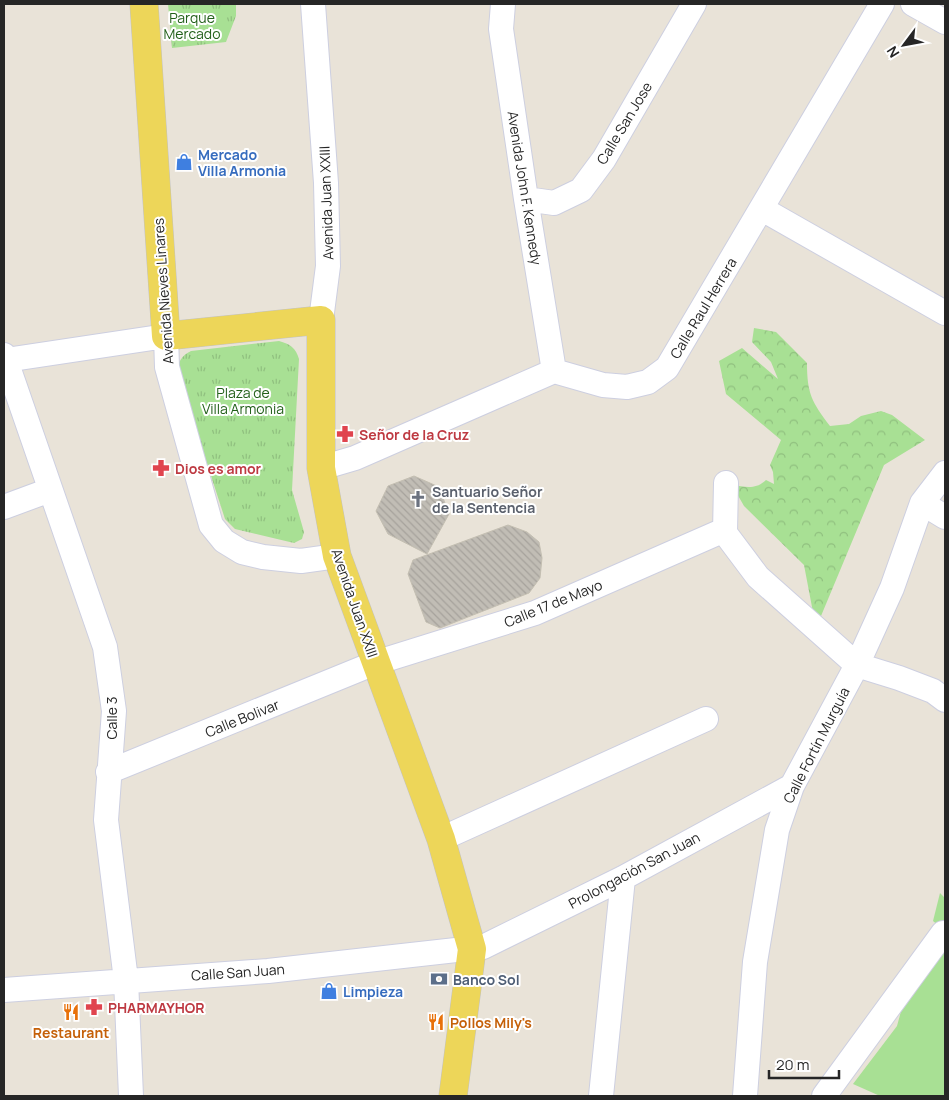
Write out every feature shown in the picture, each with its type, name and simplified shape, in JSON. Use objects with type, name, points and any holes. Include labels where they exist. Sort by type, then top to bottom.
[{"type":"main road","name":"Avenida Nieves Linares","points":[[144,4],[166,336]]},
{"type":"main road","points":[[166,336],[321,320]]},
{"type":"main road","name":"Avenida Juan XXIII","points":[[321,320],[321,468],[337,556],[441,840],[472,948],[453,1096]]},
{"type":"street","name":"Avenida Juan XXIII","points":[[313,4],[326,183],[328,266],[321,320]]},
{"type":"street","name":"Avenida John F. Kennedy","points":[[503,4],[501,29],[554,371]]},
{"type":"street","name":"Calle San Jose","points":[[526,198],[554,203],[581,190],[604,159],[694,4]]},
{"type":"street","name":"Calle Raul Herrera","points":[[554,371],[604,385],[627,387],[648,382],[667,368],[882,4]]},
{"type":"street","points":[[913,4],[945,22]]},
{"type":"street","points":[[762,209],[945,313]]},
{"type":"street","points":[[5,357],[166,336]]},
{"type":"street","name":"Avenida Nieves Linares","points":[[166,336],[167,368],[211,525],[224,541],[242,552],[301,561],[337,556]]},
{"type":"street","name":"Calle 3","points":[[5,357],[105,647],[114,711],[108,772],[106,820],[126,980],[131,1096]]},
{"type":"street","points":[[321,468],[355,458],[554,371]]},
{"type":"street","name":"Calle Fortín Murguía","points":[[745,1096],[756,962],[777,830],[792,786],[857,665],[892,588],[922,503],[945,473]]},
{"type":"street","points":[[726,483],[725,533],[758,577],[857,665],[932,691],[945,700]]},
{"type":"street","points":[[4,507],[50,490]]},
{"type":"street","points":[[922,503],[945,517]]},
{"type":"street","name":"Calle 17 de Mayo","points":[[375,663],[535,613],[722,531],[725,533]]},
{"type":"street","name":"Calle Bolivar","points":[[108,772],[375,663]]},
{"type":"street","points":[[441,840],[706,719]]},
{"type":"street","name":"Prolongación San Juan","points":[[472,948],[483,947],[622,878],[792,786]]},
{"type":"street","points":[[601,1096],[622,878]]},
{"type":"street","points":[[824,1096],[943,933]]},
{"type":"street","name":"Calle San Juan","points":[[4,990],[268,971],[472,948]]},
{"type":"green space","name":"Parque Mercado","points":[[168,4],[236,4],[236,16],[226,42],[172,48]]},
{"type":"green space","points":[[754,328],[776,332],[807,363],[808,383],[812,397],[830,426],[849,424],[861,416],[881,411],[892,415],[925,440],[884,465],[816,628],[804,565],[744,506],[732,485],[755,487],[766,480],[774,484],[770,465],[781,440],[726,394],[719,361],[742,348],[778,379],[771,362],[752,342]]},
{"type":"green space","name":"Plaza de Villa Armonia","points":[[279,341],[292,347],[299,359],[292,490],[304,532],[302,539],[294,543],[235,529],[225,519],[177,371],[181,359],[191,351]]},
{"type":"green space","points":[[940,893],[945,898],[945,931],[933,921]]},
{"type":"green space","points":[[945,948],[945,1096],[880,1096],[853,1084],[897,1026],[903,1004]]},
{"type":"building","points":[[414,476],[439,487],[449,514],[427,554],[388,534],[376,511],[388,486]]},
{"type":"building","points":[[508,525],[527,532],[539,542],[542,558],[540,578],[529,593],[440,628],[426,622],[408,574],[413,560]]},
{"type":"place","name":"Mercado Villa Armonia","points":[[184,162]]},
{"type":"place","name":"Señor de la Cruz","points":[[345,434]]},
{"type":"place","name":"Dios es amor","points":[[161,468]]},
{"type":"place","name":"Santuario Señor de la Sentencia","points":[[418,499]]},
{"type":"place","name":"Banco Sol","points":[[439,979]]},
{"type":"place","name":"Limpieza","points":[[329,991]]},
{"type":"place","name":"PHARMAYHOR","points":[[94,1007]]},
{"type":"place","name":"Restaurant","points":[[71,1012]]},
{"type":"place","name":"Pollos Mily's","points":[[436,1022]]}]
